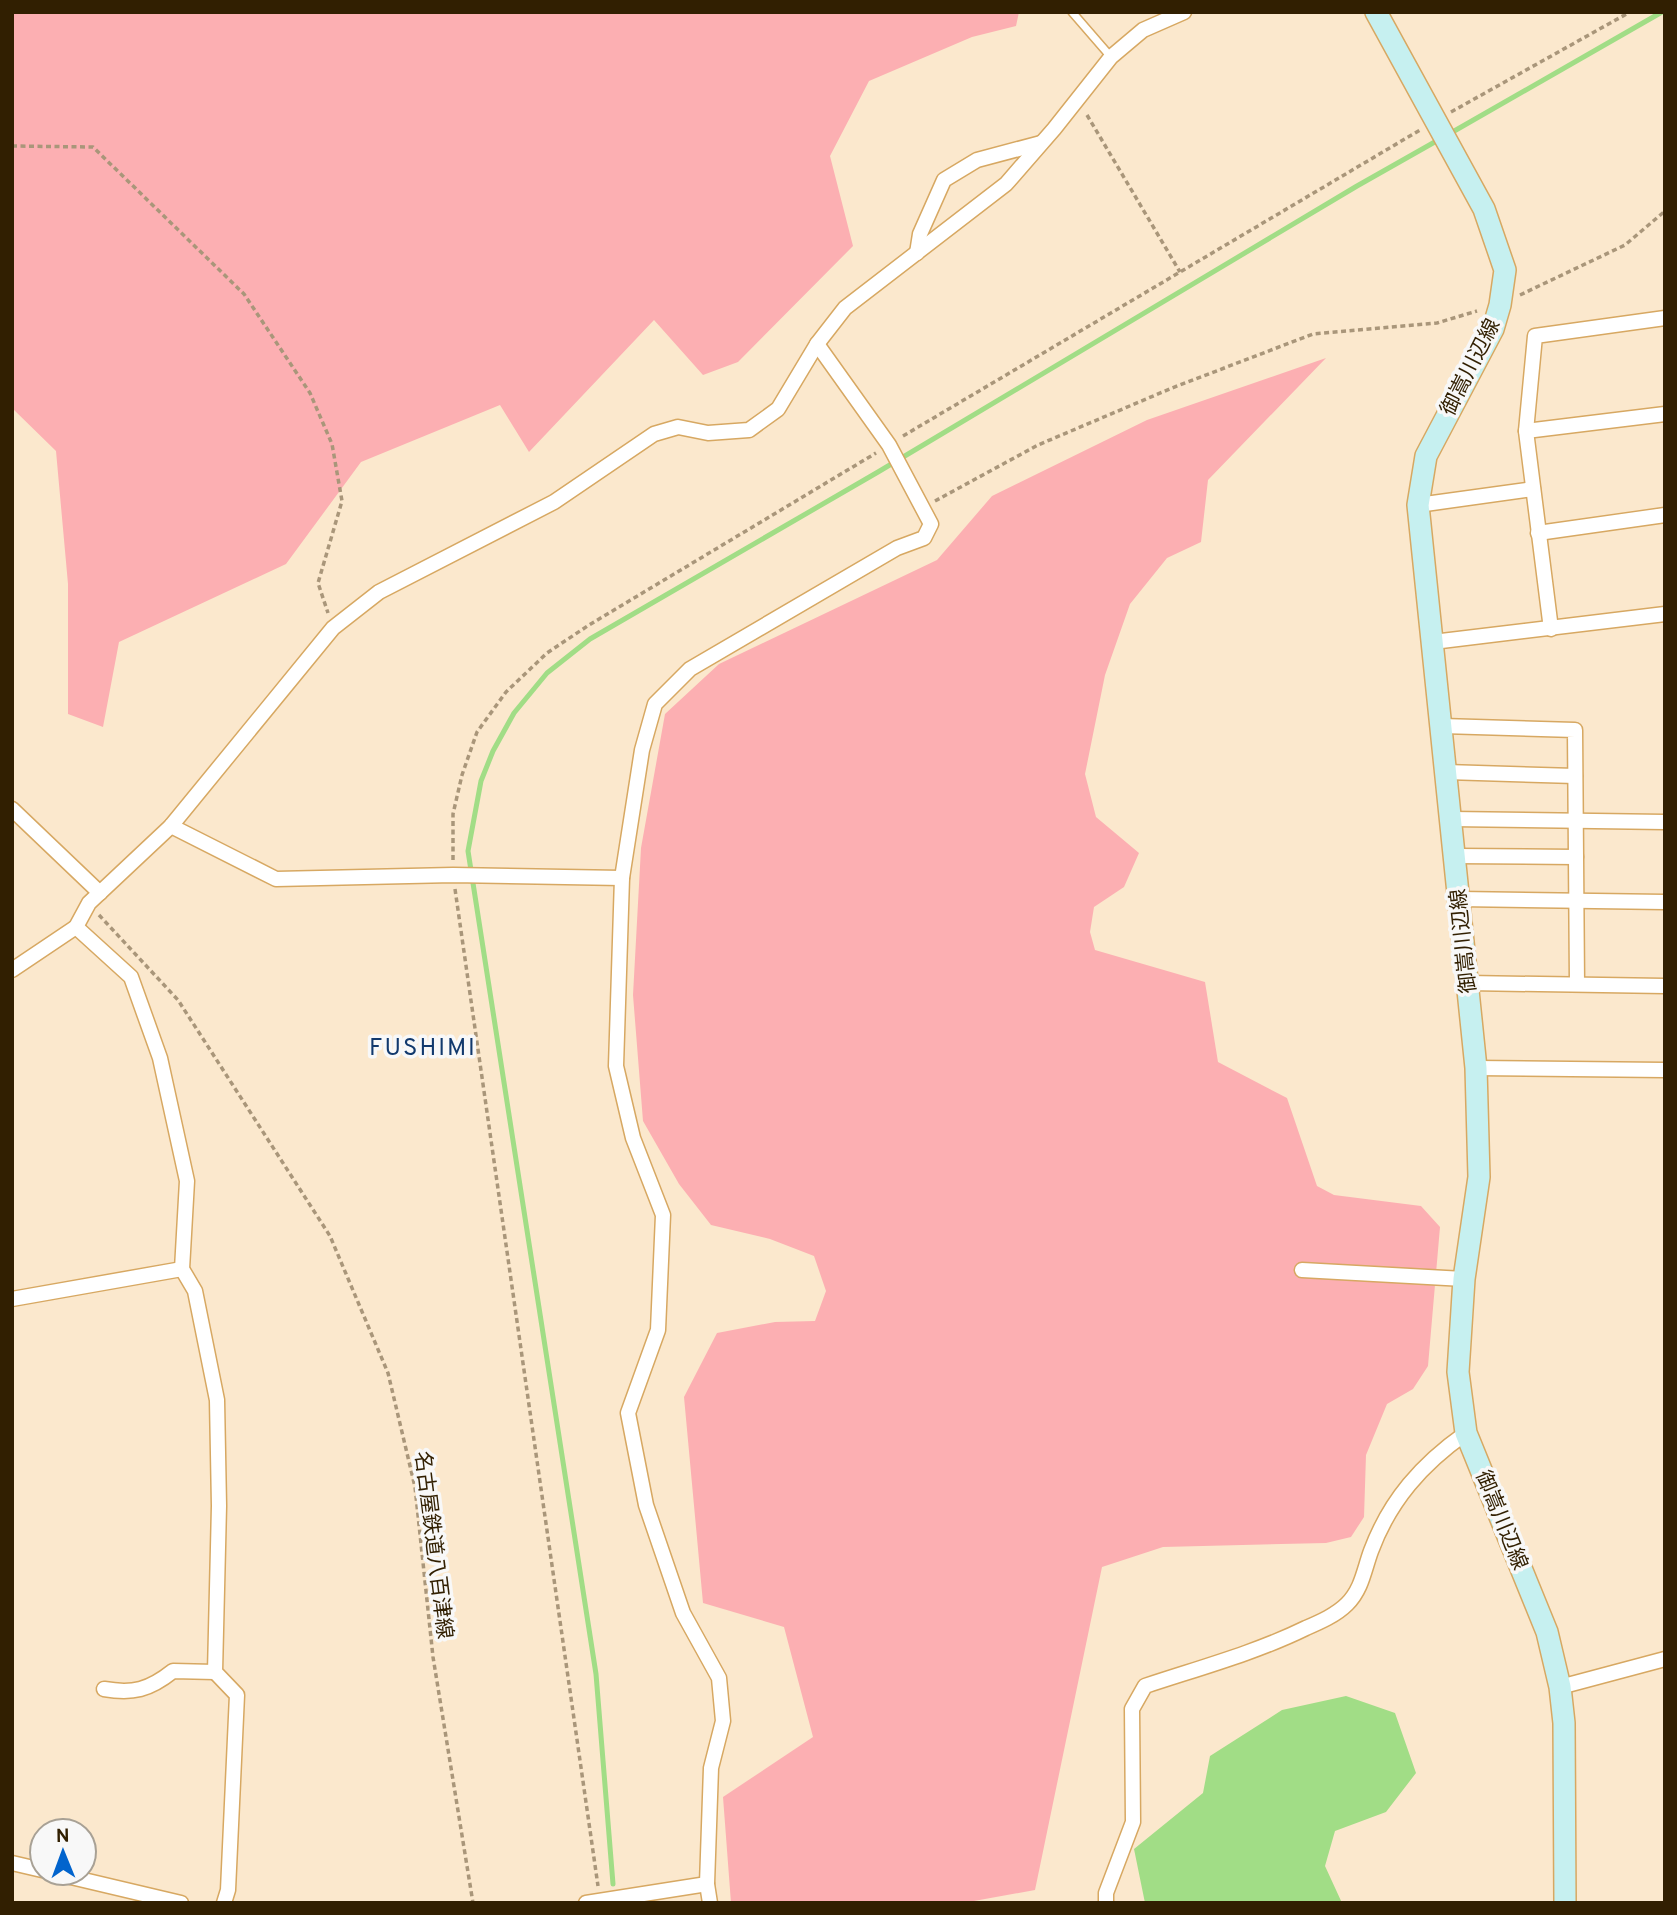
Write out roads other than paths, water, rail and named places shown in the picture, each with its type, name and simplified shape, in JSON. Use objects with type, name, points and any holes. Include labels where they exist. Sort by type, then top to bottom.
[{"type":"main road","name":"御嵩川辺線","points":[[1376,12],[1484,209],[1505,270],[1493,329],[1426,456],[1418,505],[1476,1068],[1479,1177],[1464,1279],[1458,1372],[1466,1433],[1548,1632],[1560,1687],[1564,1723],[1565,1903]]},
{"type":"street","points":[[12,970],[76,927],[94,898],[172,827],[333,628],[379,592],[554,502],[654,434],[678,426],[708,433],[749,430],[778,409],[817,344],[845,308],[1006,184],[1111,57],[1143,30],[1184,12]]},
{"type":"street","points":[[917,254],[919,234],[944,180],[977,160],[1042,142]]},
{"type":"street","points":[[1551,629],[1527,431],[1535,335],[1665,318]]},
{"type":"street","points":[[710,1903],[706,1884],[711,1768],[723,1721],[719,1678],[683,1613],[646,1505],[628,1413],[658,1330],[663,1215],[633,1138],[615,1066],[622,878],[642,750],[655,704],[690,669],[897,548],[924,538],[931,524],[889,445],[817,344]]},
{"type":"street","points":[[1527,431],[1665,414]]},
{"type":"street","points":[[1418,505],[1533,489]]},
{"type":"street","points":[[1538,533],[1665,515]]},
{"type":"street","points":[[1433,642],[1665,614]]},
{"type":"street","points":[[1442,726],[1575,730],[1577,984]]},
{"type":"street","points":[[1446,772],[1575,776]]},
{"type":"street","points":[[12,809],[94,898]]},
{"type":"street","points":[[1451,819],[1665,822]]},
{"type":"street","points":[[172,827],[276,879],[453,875],[622,878]]},
{"type":"street","points":[[1455,856],[1576,857]]},
{"type":"street","points":[[1459,899],[1665,902]]},
{"type":"street","points":[[76,927],[131,977],[160,1058],[187,1181],[183,1269],[195,1291],[217,1401],[219,1506],[215,1672]]},
{"type":"street","points":[[1468,983],[1665,986]]},
{"type":"street","points":[[1476,1068],[1665,1070]]},
{"type":"street","points":[[12,1299],[183,1269]]},
{"type":"street","points":[[1302,1270],[1464,1279]]},
{"type":"street","points":[[1106,1903],[1106,1893],[1133,1822],[1132,1709],[1145,1686],[1277,1642],[1347,1605],[1361,1584],[1371,1550],[1400,1493],[1442,1450],[1466,1433]]},
{"type":"street","points":[[1560,1687],[1665,1659]]},
{"type":"street","points":[[104,1689],[126,1693],[159,1683],[173,1671],[215,1672],[237,1695],[228,1890],[224,1903]]},
{"type":"street","points":[[98,1883],[181,1903]]},
{"type":"street","points":[[593,1902],[706,1884]]},
{"type":"lane","points":[[1072,12],[1111,57]]},
{"type":"waterway","points":[[1449,134],[1662,12]]},
{"type":"waterway","points":[[613,1884],[596,1674],[468,851],[481,781],[493,751],[514,713],[547,673],[590,639],[1440,139]]},
{"type":"district","name":"FUSHIMI","points":[[423,1047]]}]
